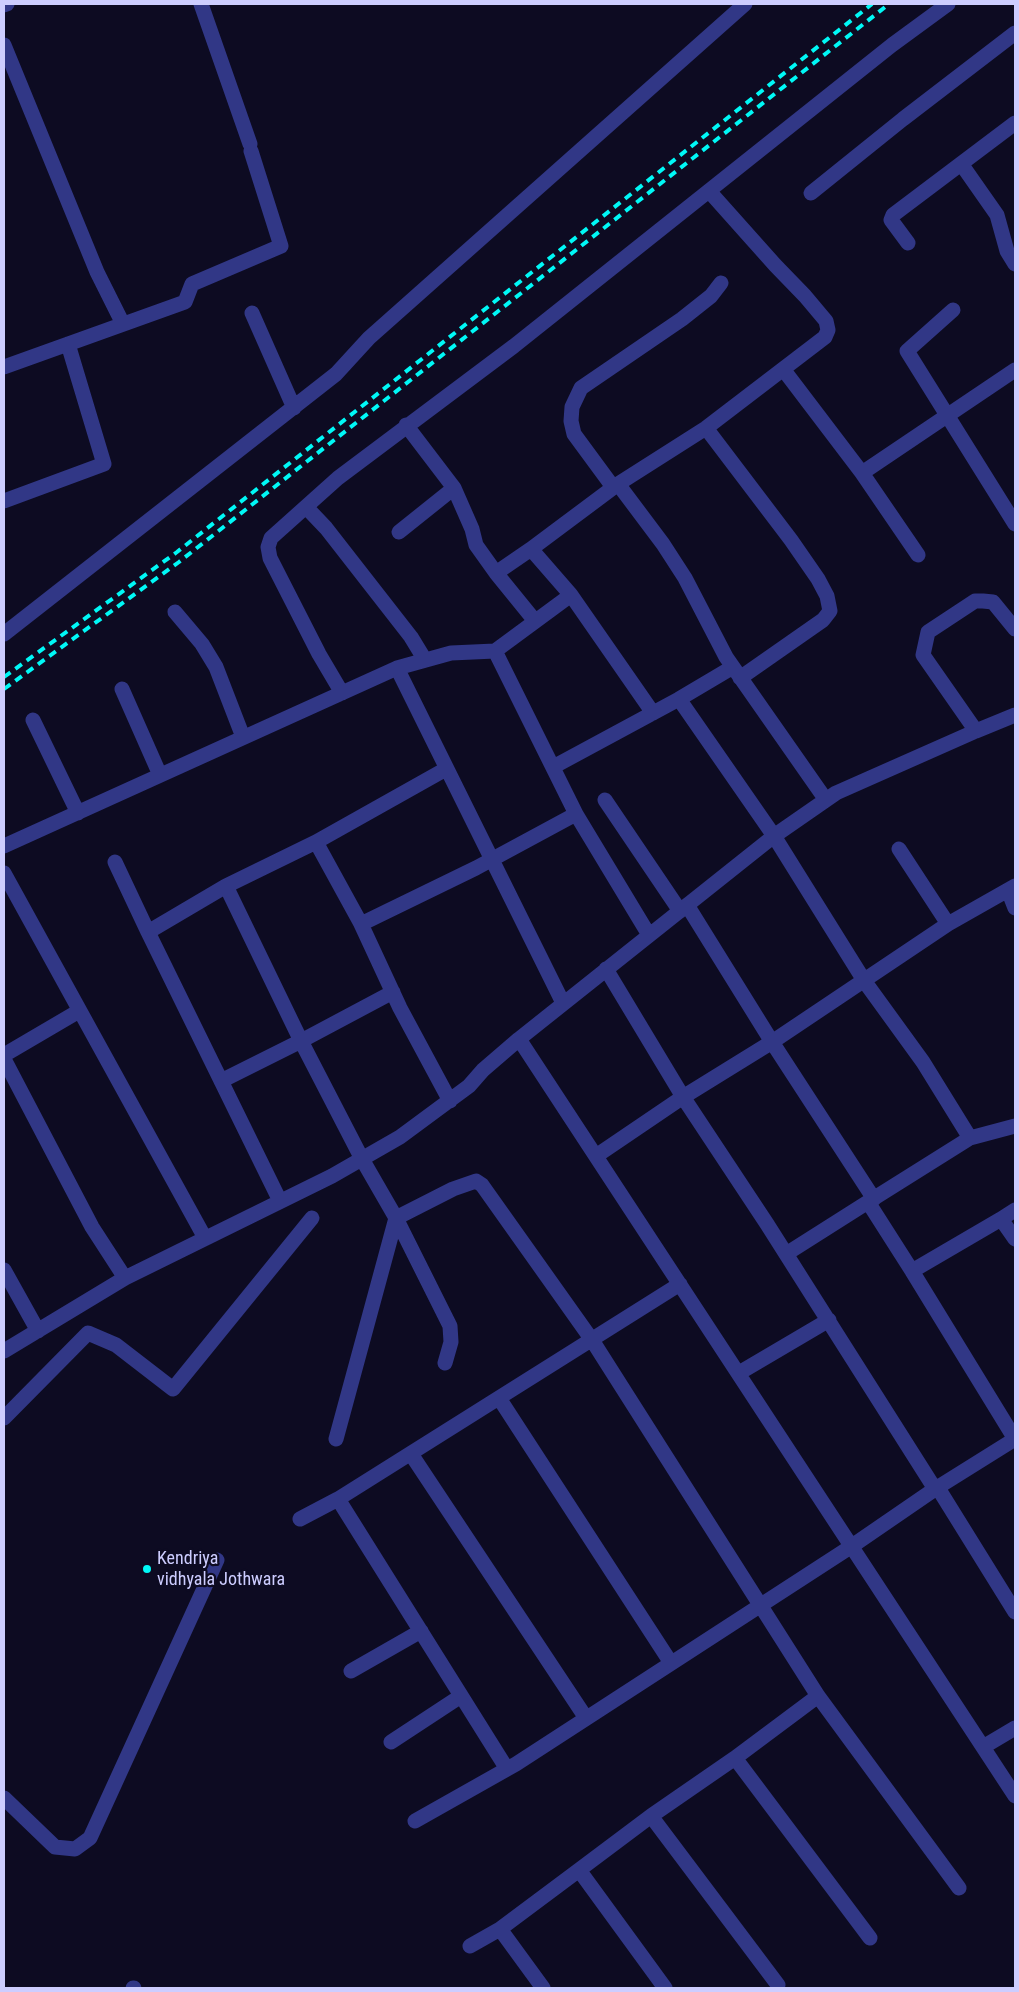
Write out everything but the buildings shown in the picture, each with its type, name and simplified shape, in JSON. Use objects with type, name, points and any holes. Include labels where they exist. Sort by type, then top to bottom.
[{"type":"street","points":[[4,367],[185,302],[192,284],[281,246],[251,148],[202,4]]},
{"type":"street","points":[[4,634],[336,374],[370,338],[745,4]]},
{"type":"street","points":[[342,693],[319,654],[270,558],[268,547],[271,538],[338,478],[406,425],[522,340],[892,44],[948,4]]},
{"type":"street","points":[[811,193],[1015,33]]},
{"type":"street","points":[[4,46],[97,272],[124,324]]},
{"type":"street","points":[[908,243],[891,220],[892,216],[962,165],[1015,123]]},
{"type":"street","points":[[962,165],[997,215],[1007,250],[1015,264]]},
{"type":"street","points":[[496,573],[530,550],[616,485],[706,428],[825,337],[828,330],[826,321],[710,191]]},
{"type":"street","points":[[721,283],[711,296],[682,319],[581,388],[572,407],[571,421],[574,434],[663,544],[685,578],[736,673],[826,800]]},
{"type":"street","points":[[954,310],[907,351],[1015,524]]},
{"type":"street","points":[[252,313],[294,408]]},
{"type":"street","points":[[4,501],[104,464],[68,344]]},
{"type":"street","points":[[784,369],[862,473],[918,555]]},
{"type":"street","points":[[862,473],[1015,370]]},
{"type":"street","points":[[406,425],[454,488],[472,529],[476,545],[535,621]]},
{"type":"street","points":[[553,767],[679,699],[736,673],[823,620],[830,611],[828,596],[797,548],[706,428]]},
{"type":"street","points":[[399,532],[454,488]]},
{"type":"street","points":[[306,507],[344,552],[410,637],[425,660]]},
{"type":"street","points":[[530,550],[571,595],[653,713]]},
{"type":"street","points":[[4,846],[397,668],[452,653],[495,651],[571,595]]},
{"type":"street","points":[[976,730],[923,655],[928,632],[975,602],[983,600],[993,602],[1015,629]]},
{"type":"street","points":[[175,612],[202,644],[216,667],[243,737]]},
{"type":"street","points":[[495,651],[576,814],[649,935]]},
{"type":"street","points":[[397,668],[563,1003]]},
{"type":"street","points":[[122,689],[160,775]]},
{"type":"street","points":[[679,699],[774,836],[865,982],[923,1062],[970,1138]]},
{"type":"street","points":[[4,1351],[125,1278],[332,1176],[400,1137],[469,1086],[483,1070],[563,1003],[774,836],[836,793],[976,730],[1015,715]]},
{"type":"street","points":[[33,720],[78,812]]},
{"type":"street","points":[[148,932],[226,886],[316,842],[446,769]]},
{"type":"street","points":[[415,1821],[507,1769],[1015,1439],[772,1042],[683,908],[605,800]]},
{"type":"street","points":[[360,924],[492,860],[576,814]]},
{"type":"street","points":[[316,842],[450,1101]]},
{"type":"street","points":[[899,849],[948,924]]},
{"type":"street","points":[[115,862],[280,1201]]},
{"type":"street","points":[[4,873],[205,1238]]},
{"type":"street","points":[[226,886],[301,1041],[362,1159],[396,1218],[450,1326],[451,1342],[445,1362]]},
{"type":"street","points":[[596,1156],[683,1097],[865,982],[948,924],[1012,888],[1015,908]]},
{"type":"street","points":[[606,969],[683,1097],[829,1320],[1015,1612]]},
{"type":"street","points":[[220,1081],[393,992]]},
{"type":"street","points":[[4,1055],[79,1012]]},
{"type":"street","points":[[520,1039],[1015,1796]]},
{"type":"street","points":[[4,1059],[92,1227],[125,1278]]},
{"type":"street","points":[[786,1254],[970,1138],[1012,1125]]},
{"type":"street","points":[[336,1438],[396,1218],[453,1189],[476,1180],[482,1185],[592,1340],[818,1696],[959,1888]]},
{"type":"street","points":[[912,1271],[1015,1210]]},
{"type":"street","points":[[4,1418],[88,1333],[116,1346],[173,1389],[312,1218]]},
{"type":"street","points":[[1002,1219],[1015,1239]]},
{"type":"street","points":[[4,1270],[38,1331]]},
{"type":"street","points":[[300,1519],[338,1499],[411,1454],[680,1284]]},
{"type":"street","points":[[739,1374],[829,1320]]},
{"type":"street","points":[[499,1398],[671,1663]]},
{"type":"street","points":[[411,1454],[586,1718]]},
{"type":"street","points":[[338,1499],[507,1769]]},
{"type":"street","points":[[4,1798],[55,1847],[75,1849],[90,1838],[217,1560]]},
{"type":"street","points":[[351,1671],[421,1631]]},
{"type":"street","points":[[392,1742],[462,1696]]},
{"type":"street","points":[[470,1946],[500,1929],[651,1816],[736,1758],[818,1696]]},
{"type":"street","points":[[983,1747],[1015,1728]]},
{"type":"street","points":[[736,1758],[870,1938]]},
{"type":"street","points":[[651,1816],[778,1985]]},
{"type":"street","points":[[579,1870],[665,1988]]},
{"type":"street","points":[[500,1929],[544,1988]]},
{"type":"railway","points":[[4,677],[177,552],[872,4]]},
{"type":"railway","points":[[4,689],[179,562],[889,4]]},
{"type":"place","name":"Kendriya vidhyala Jothwara","points":[[147,1569]]}]
